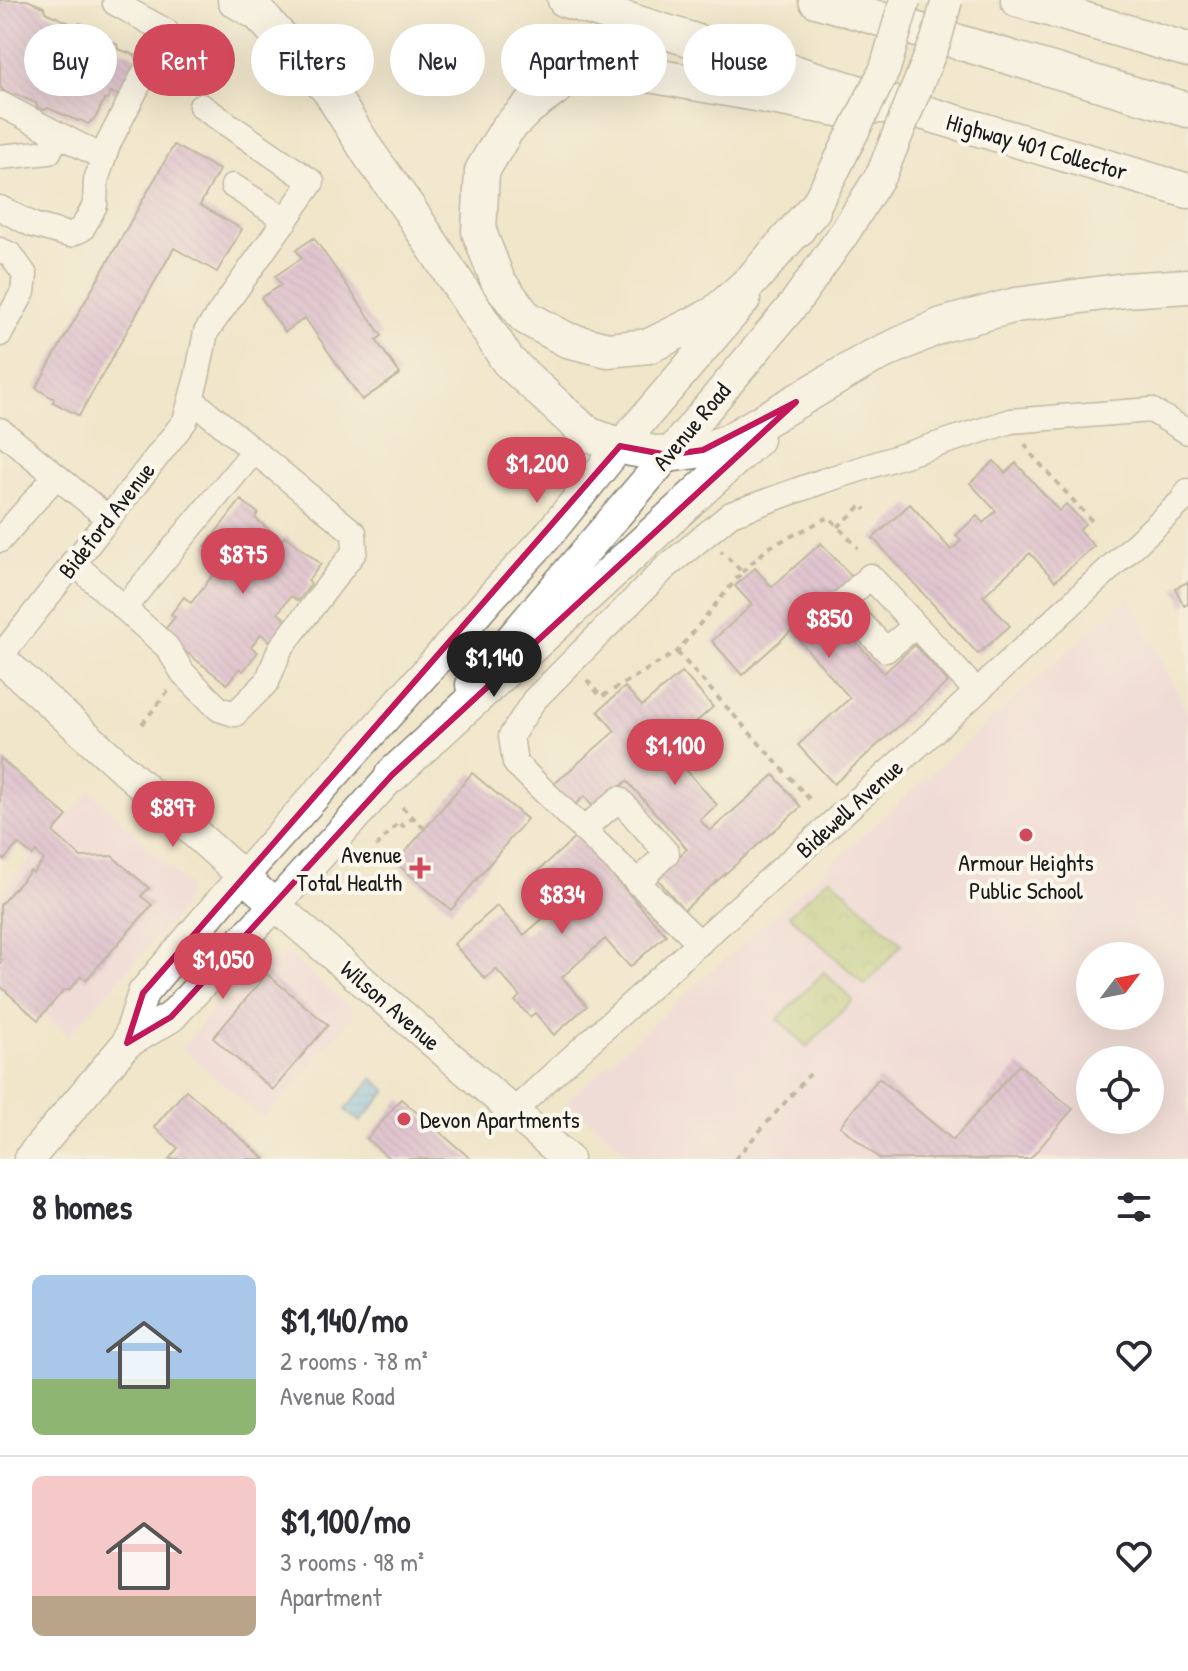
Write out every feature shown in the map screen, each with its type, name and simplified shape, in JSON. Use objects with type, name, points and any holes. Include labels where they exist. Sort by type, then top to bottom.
[{"type":"highway","points":[[235,0],[259,14],[329,90],[508,361],[590,435],[620,446],[668,455],[703,450],[727,442],[870,358],[942,325],[1016,305],[1125,290],[1188,286]]},
{"type":"highway","name":"Highway 401 Collector","points":[[565,0],[898,105],[1188,191]]},
{"type":"highway","points":[[816,0],[1188,110]]},
{"type":"highway","points":[[1018,0],[1188,50]]},
{"type":"highway","points":[[813,210],[752,280],[714,314],[649,346],[608,350],[567,340],[525,317],[498,281],[479,232],[482,171],[494,150],[507,129],[528,108],[572,76],[638,73],[838,109],[898,105]]},
{"type":"highway","points":[[397,791],[796,402]]},
{"type":"main road","name":"Avenue Road","points":[[127,1043],[143,993],[243,876],[545,539],[775,264],[813,210],[885,69],[905,0]]},
{"type":"main road","name":"Avenue Road","points":[[29,1159],[127,1043],[171,1017],[275,905],[397,791],[794,304],[882,173],[936,40],[947,0]]},
{"type":"main road","name":"Wilson Avenue","points":[[0,657],[275,905],[568,1159]]},
{"type":"street","points":[[0,208],[33,225],[69,235],[82,229],[95,205],[96,180],[102,157],[166,31],[115,3]]},
{"type":"street","points":[[0,104],[102,157]]},
{"type":"street","name":"Bideford Avenue","points":[[0,657],[185,421],[206,332],[312,182],[201,106]]},
{"type":"street","points":[[0,157],[49,152],[58,134]]},
{"type":"street","points":[[233,186],[286,220]]},
{"type":"street","points":[[0,250],[11,255],[25,275],[23,292],[0,334]]},
{"type":"street","points":[[73,562],[167,647],[183,673],[219,709],[235,714],[267,682],[280,649],[355,551],[354,533],[254,451],[194,388]]},
{"type":"street","points":[[700,943],[515,763],[511,736],[534,700],[665,568],[731,514],[1011,421],[1151,410],[1188,432]]},
{"type":"street","points":[[0,430],[108,518]]},
{"type":"street","points":[[124,608],[254,451]]},
{"type":"street","points":[[0,540],[56,476]]},
{"type":"street","name":"Bidewell Avenue","points":[[513,1112],[977,692],[1185,496]]},
{"type":"street","points":[[915,626],[977,692]]},
{"type":"street","points":[[583,830],[619,799],[667,853],[637,883]]},
{"type":"path","points":[[1011,421],[1031,454],[1092,521]]},
{"type":"path","points":[[838,527],[862,505],[866,510]]},
{"type":"path","points":[[583,675],[601,697],[677,652],[742,572],[768,548],[829,517],[858,548]]},
{"type":"path","points":[[712,542],[742,572]]},
{"type":"path","points":[[677,652],[812,802]]},
{"type":"path","points":[[397,791],[412,817],[425,829]]},
{"type":"path","points":[[376,847],[399,822],[403,826],[412,817]]},
{"type":"path","points":[[735,1159],[810,1074]]},
{"type":"highlighted area","points":[[796,402],[392,775],[171,1017],[127,1043],[143,993],[620,446],[668,455],[703,450]]},
{"type":"shaded area","name":"Armour Heights Public School","points":[[1129,596],[1188,714],[1188,1159],[636,1159],[567,1101]]},
{"type":"shaded area","points":[[91,789],[189,888],[181,911],[69,1035],[0,979],[0,894]]},
{"type":"shaded area","points":[[287,953],[356,1013],[264,1119],[183,1049],[222,994]]},
{"type":"green space","points":[[830,877],[902,944],[865,985],[789,915]]},
{"type":"green space","points":[[824,972],[853,1000],[807,1047],[778,1019]]},
{"type":"water","points":[[373,1078],[387,1091],[360,1122],[345,1110]]},
{"type":"building","points":[[0,0],[27,0],[72,24],[24,24],[24,96],[109,96],[88,124],[48,108],[44,110],[36,103],[5,92],[0,87]]},
{"type":"building","points":[[117,44],[118,49],[133,54],[133,70],[123,93],[118,95]]},
{"type":"building","points":[[174,145],[219,170],[200,205],[242,229],[217,272],[174,248],[79,416],[53,402],[54,399],[36,388]]},
{"type":"building","points":[[314,238],[382,336],[376,340],[400,374],[362,400],[305,318],[285,332],[261,298],[281,285],[275,276],[302,258],[296,250]]},
{"type":"building","points":[[994,461],[1005,473],[1016,463],[1059,511],[1066,504],[1085,524],[1079,530],[1094,546],[1055,581],[1030,553],[983,596],[1010,626],[978,654],[873,538],[910,504],[951,550],[961,541],[956,535],[977,516],[983,523],[996,511],[970,483]]},
{"type":"building","points":[[241,500],[258,513],[255,518],[282,540],[285,536],[321,564],[298,601],[291,596],[278,613],[300,631],[284,652],[261,634],[251,647],[258,652],[243,671],[240,668],[227,684],[162,633],[175,617],[171,614],[184,597],[191,603],[224,561],[205,546]]},
{"type":"building","points":[[821,543],[853,578],[823,605],[884,673],[915,645],[948,682],[834,784],[798,745],[850,698],[791,631],[742,675],[712,641],[752,605],[735,586],[755,568],[772,587]]},
{"type":"building","points":[[1188,582],[1188,604],[1184,606],[1175,588]]},
{"type":"building","points":[[682,672],[713,707],[652,761],[658,768],[673,755],[717,805],[700,820],[710,831],[774,775],[801,807],[684,910],[656,877],[687,849],[627,781],[595,809],[584,796],[574,806],[554,784],[615,731],[598,711],[625,687],[642,706]]},
{"type":"building","points":[[0,758],[67,816],[53,832],[81,857],[112,856],[149,888],[141,896],[152,905],[86,980],[81,976],[69,990],[64,990],[38,1020],[0,986],[0,905],[44,860],[36,852],[33,856],[18,844],[4,860],[0,856]]},
{"type":"building","points":[[472,773],[527,819],[451,910],[396,863]]},
{"type":"building","points":[[577,836],[666,935],[630,967],[605,939],[562,977],[587,1006],[554,1035],[535,1013],[530,1017],[515,1001],[520,996],[496,969],[485,979],[454,944],[497,906],[524,935],[565,899],[539,870]]},
{"type":"building","points":[[267,974],[328,1025],[273,1090],[213,1038]]},
{"type":"building","points":[[1019,1065],[1073,1109],[1030,1159],[880,1159],[840,1126],[879,1078],[953,1140]]},
{"type":"building","points":[[186,1090],[265,1159],[169,1159],[178,1148],[154,1127]]},
{"type":"building","name":"Devon Apartments","points":[[401,1099],[471,1159],[390,1159],[367,1139]]},
{"type":"place","name":"Armour Heights Public School","points":[[1026,835]]},
{"type":"place","name":"Avenue Total Health","points":[[420,868]]},
{"type":"place","name":"Devon Apartments","points":[[404,1119]]}]
